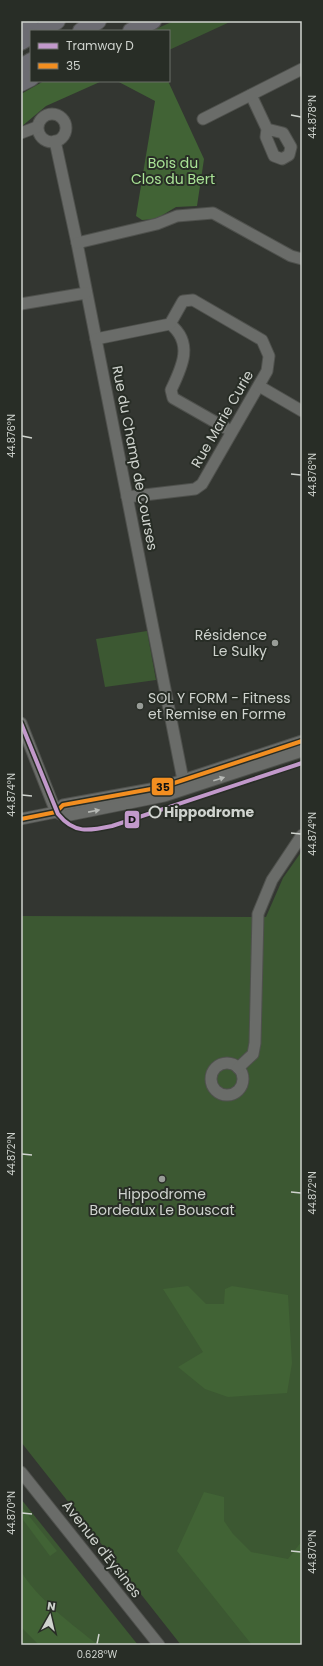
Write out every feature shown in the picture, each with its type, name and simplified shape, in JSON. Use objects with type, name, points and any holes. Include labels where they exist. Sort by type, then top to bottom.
[{"type":"highway","points":[[21,28],[30,21]]},
{"type":"highway","points":[[42,30],[57,21]]},
{"type":"highway","points":[[83,30],[98,21]]},
{"type":"highway","points":[[133,30],[153,21]]},
{"type":"highway","points":[[21,42],[30,37]]},
{"type":"highway","points":[[21,67],[30,62]]},
{"type":"highway","points":[[21,83],[30,78]]},
{"type":"street","points":[[203,119],[302,69]]},
{"type":"street","points":[[251,95],[267,129]]},
{"type":"street","points":[[21,133],[37,127],[45,115],[50,114],[59,115],[65,123],[65,132],[59,140],[50,142],[42,138],[37,127]]},
{"type":"street","name":"Rue du Champ de Courses","points":[[55,141],[78,243],[86,293],[183,780]]},
{"type":"street","points":[[78,243],[157,224],[177,216],[213,213],[291,256],[302,258]]},
{"type":"street","points":[[21,304],[86,293]]},
{"type":"street","name":"Rue Marie Curie","points":[[127,497],[195,489],[202,484],[231,431],[267,372],[269,356],[262,340],[193,300],[183,301],[170,324]]},
{"type":"street","points":[[96,339],[170,324],[178,330],[185,352],[183,365],[171,390],[173,398],[231,431]]},
{"type":"street","points":[[259,386],[302,411]]},
{"type":"street","points":[[21,723],[56,812],[65,816],[149,800],[198,786],[302,751]]},
{"type":"street","points":[[21,819],[56,812],[63,805],[162,787],[302,741]]},
{"type":"street","points":[[183,780],[198,786]]},
{"type":"street","points":[[149,800],[181,786],[183,780]]},
{"type":"street","points":[[238,1068],[253,1054],[255,1043],[257,990],[256,940],[258,914],[272,880],[302,836]]},
{"type":"street","name":"Avenue d'Eysines","points":[[21,1472],[159,1645]]},
{"type":"green space","points":[[174,21],[232,21],[170,50],[170,30],[153,30]]},
{"type":"green space","points":[[42,82],[100,82],[46,106],[21,127],[21,94]]},
{"type":"green space","name":"Bois du Clos du Bert","points":[[119,82],[168,82],[204,159],[197,206],[176,207],[156,219],[142,220],[136,216],[155,101]]},
{"type":"green space","points":[[147,631],[156,680],[105,687],[96,639]]},
{"type":"green space","name":"Hippodrome Bordeaux Le Bouscat","points":[[302,851],[302,1645],[181,1645],[21,1442],[21,916],[266,917],[283,878]]},
{"type":"green space","points":[[188,1286],[206,1304],[224,1304],[225,1289],[232,1286],[288,1295],[292,1363],[287,1393],[228,1397],[205,1389],[178,1367],[203,1352],[163,1289]]},
{"type":"green space","points":[[204,1492],[224,1497],[224,1521],[233,1534],[251,1552],[288,1559],[302,1541],[302,1645],[252,1645],[177,1551]]},
{"type":"green space","points":[[21,1499],[138,1645],[21,1645]]},
{"type":"green space","points":[[21,1506],[57,1551],[50,1556],[21,1517]]},
{"type":"green space","points":[[21,1571],[27,1581],[45,1601],[98,1645],[39,1645],[21,1627]]},
{"type":"tram line","name":"D","points":[[21,723],[58,814],[70,825],[76,828],[89,830],[112,826],[302,763]]},
{"type":"transit line","name":"35","points":[[21,819],[56,812],[63,805],[162,787],[302,741]]},
{"type":"place","name":"Résidence Le Sulky","points":[[275,643]]},
{"type":"place","name":"SOL Y FORM - Fitness et Remise en Forme","points":[[140,706]]},
{"type":"place","name":"Hippodrome","points":[[155,812]]},
{"type":"place","name":"Hippodrome Bordeaux Le Bouscat","points":[[162,1179]]}]
